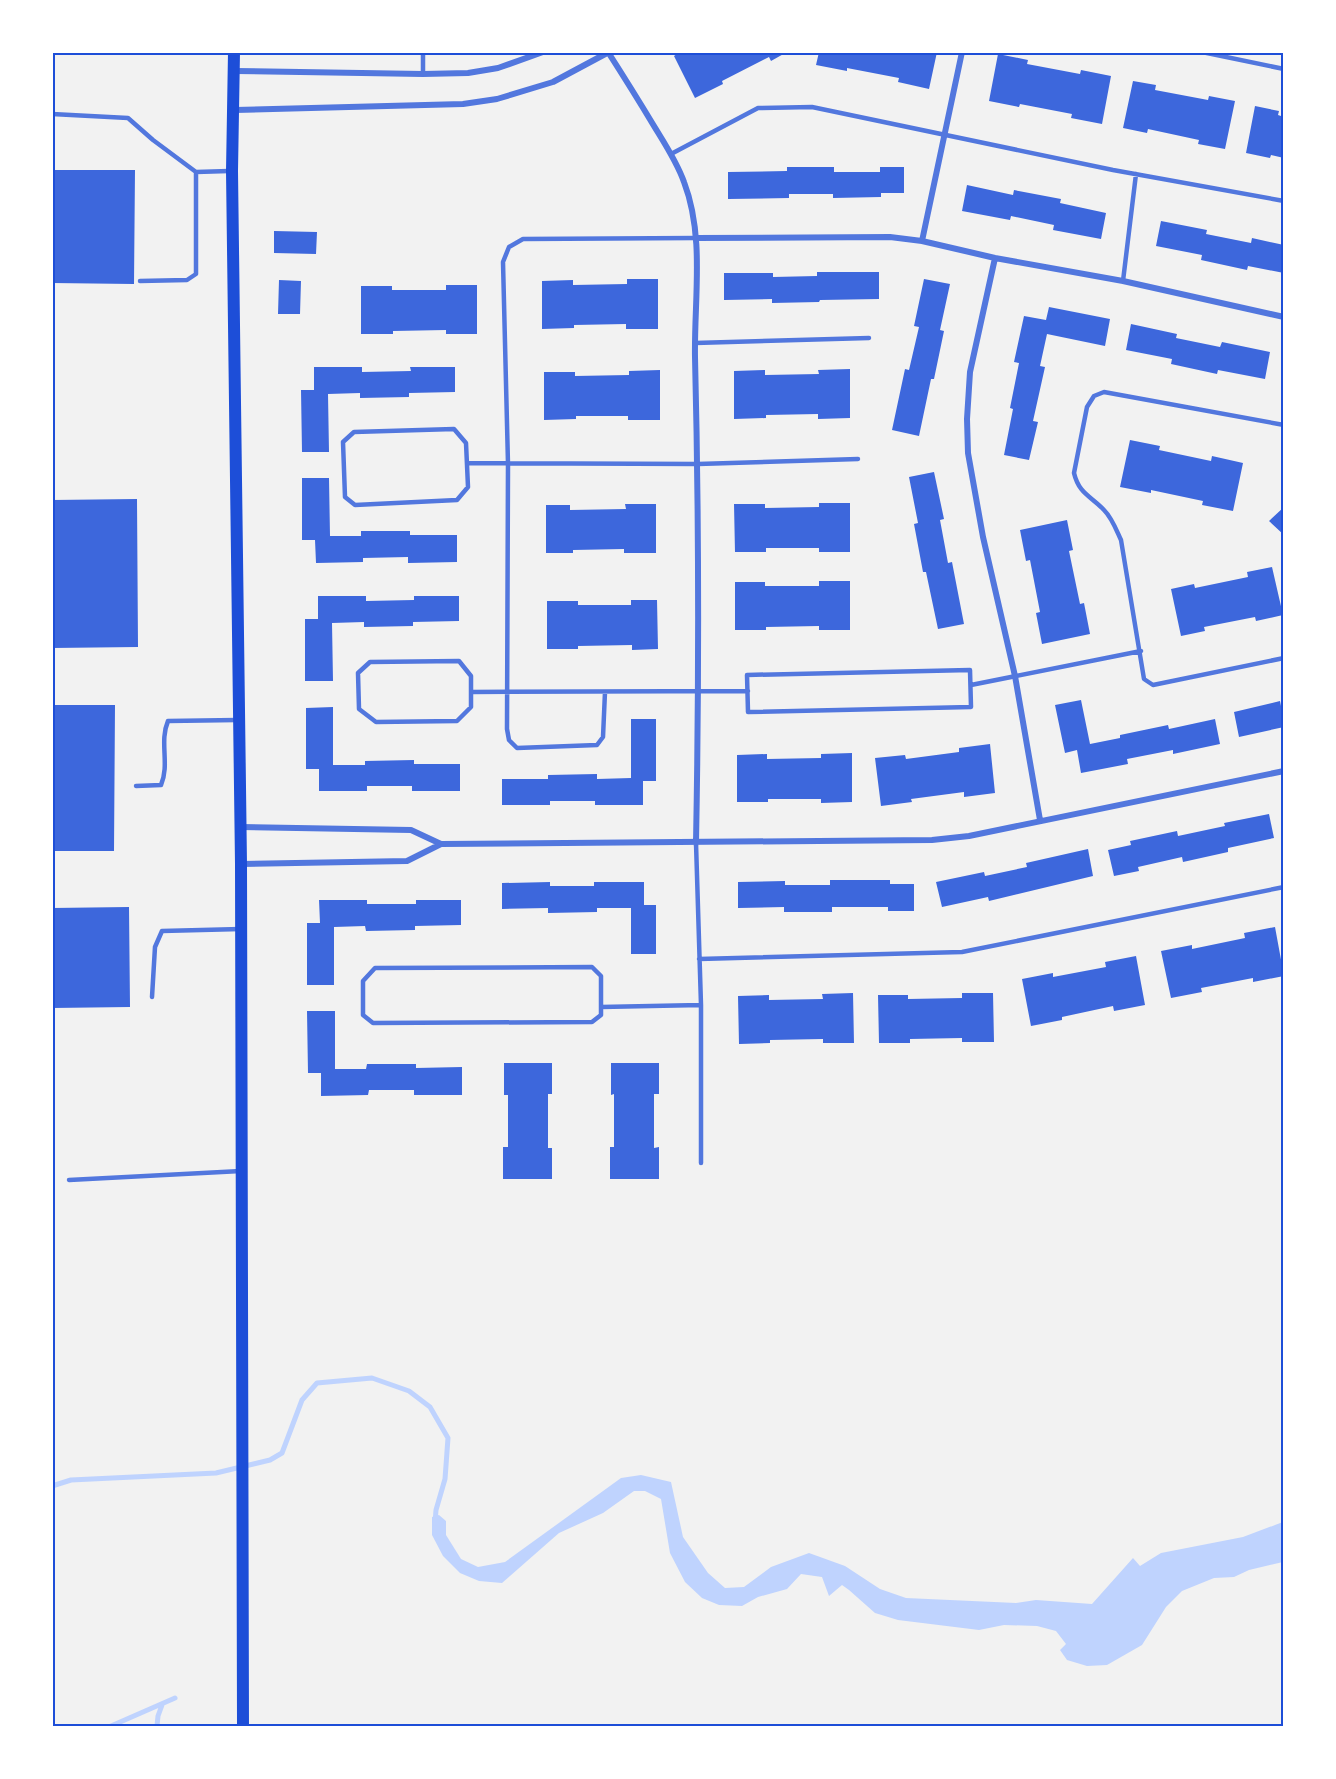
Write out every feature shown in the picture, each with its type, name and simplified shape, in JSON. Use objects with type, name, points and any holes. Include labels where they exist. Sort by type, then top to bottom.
[{"type":"main road","points":[[234,52],[235,110],[232,171],[241,864],[243,1726]]},
{"type":"street","points":[[235,71],[423,75],[468,73],[498,68],[543,52]]},
{"type":"street","points":[[922,241],[962,52]]},
{"type":"street","points":[[235,110],[463,104],[497,99],[553,82],[609,53],[671,154],[684,182],[694,218],[698,464],[696,843]]},
{"type":"street","points":[[696,238],[890,237],[922,241],[995,258],[1123,281],[1284,317]]},
{"type":"street","points":[[995,258],[970,372],[967,419],[968,453],[983,537],[1015,676],[1040,820]]},
{"type":"street","points":[[240,827],[411,830],[441,844],[932,840],[969,836],[1284,771]]},
{"type":"street","points":[[241,864],[407,861],[441,844]]},
{"type":"lane","points":[[423,52],[423,75]]},
{"type":"lane","points":[[1202,52],[1284,69]]},
{"type":"lane","points":[[671,154],[758,108],[812,106],[1136,174],[1284,201]]},
{"type":"lane","points":[[52,114],[128,118],[196,172],[232,171]]},
{"type":"lane","points":[[140,281],[187,280],[196,274],[196,172]]},
{"type":"lane","points":[[1123,281],[1136,174]]},
{"type":"lane","points":[[606,692],[603,737],[597,745],[517,748],[509,740],[507,729],[508,464],[503,262],[509,247],[523,239],[696,238]]},
{"type":"lane","points":[[695,343],[869,338]]},
{"type":"lane","points":[[1284,425],[1104,392],[1094,396],[1087,407],[1074,473],[1076,483],[1082,492],[1112,519],[1121,540],[1144,679],[1153,685],[1284,658]]},
{"type":"lane","points":[[454,429],[466,443],[467,463],[468,487],[457,500],[355,505],[345,496],[343,442],[354,432],[454,429]]},
{"type":"lane","points":[[467,463],[698,464],[858,459]]},
{"type":"lane","points":[[970,685],[1141,651]]},
{"type":"lane","points":[[459,661],[471,676],[471,692],[471,707],[457,721],[375,722],[359,709],[358,673],[370,662],[459,661]]},
{"type":"lane","points":[[970,670],[970,685],[971,707],[748,712],[747,675],[970,670]]},
{"type":"lane","points":[[471,692],[748,691]]},
{"type":"lane","points":[[136,786],[161,785],[166,775],[165,730],[168,721],[239,720]]},
{"type":"lane","points":[[696,843],[701,1005],[701,1163]]},
{"type":"lane","points":[[699,959],[962,952],[1284,887]]},
{"type":"lane","points":[[152,997],[155,947],[162,932],[241,928]]},
{"type":"lane","points":[[591,967],[601,976],[601,1007],[600,1015],[592,1023],[373,1023],[363,1016],[363,981],[375,968],[591,967]]},
{"type":"lane","points":[[601,1007],[701,1005]]},
{"type":"lane","points":[[69,1180],[241,1171]]},
{"type":"water","points":[[641,1475],[671,1482],[683,1537],[708,1573],[725,1588],[744,1587],[771,1567],[809,1553],[845,1566],[880,1589],[906,1598],[1016,1603],[1036,1600],[1092,1604],[1133,1558],[1140,1566],[1161,1553],[1243,1537],[1283,1522],[1283,1562],[1249,1570],[1234,1577],[1214,1578],[1182,1591],[1166,1607],[1142,1645],[1107,1665],[1087,1666],[1067,1660],[1060,1650],[1066,1644],[1056,1631],[1037,1626],[1004,1625],[979,1630],[898,1620],[875,1613],[842,1585],[829,1596],[822,1577],[801,1574],[787,1589],[758,1597],[742,1606],[719,1605],[702,1598],[685,1582],[670,1553],[661,1499],[645,1491],[634,1491],[603,1513],[559,1533],[502,1583],[479,1581],[460,1573],[443,1556],[432,1535],[432,1517],[439,1515],[446,1521],[446,1535],[461,1559],[478,1567],[505,1562],[621,1478]]},
{"type":"building","points":[[680,52],[787,52],[771,61],[769,57],[695,98],[674,56]]},
{"type":"building","points":[[819,52],[937,52],[929,89],[898,82],[899,78],[847,68],[847,71],[816,65]]},
{"type":"building","points":[[998,54],[1028,60],[1027,64],[1080,74],[1081,70],[1111,76],[1102,124],[1071,118],[1072,114],[1020,104],[1019,107],[989,101]]},
{"type":"building","points":[[1133,81],[1156,85],[1155,90],[1208,100],[1209,96],[1235,101],[1225,149],[1198,144],[1199,140],[1148,129],[1147,133],[1123,128]]},
{"type":"building","points":[[1255,106],[1279,111],[1278,115],[1284,117],[1284,158],[1271,155],[1270,158],[1246,153]]},
{"type":"building","points":[[787,167],[834,167],[834,172],[880,172],[880,167],[904,167],[904,193],[881,193],[881,197],[833,198],[833,194],[789,194],[789,198],[728,199],[728,172],[787,171]]},
{"type":"building","points":[[52,170],[135,170],[134,284],[52,283]]},
{"type":"building","points":[[967,185],[1013,195],[1014,190],[1061,199],[1060,203],[1106,213],[1101,239],[1053,230],[1054,225],[1011,216],[1010,220],[962,211]]},
{"type":"building","points":[[1161,221],[1207,230],[1206,234],[1251,243],[1252,238],[1284,245],[1284,273],[1248,266],[1247,270],[1201,260],[1202,255],[1156,246]]},
{"type":"building","points":[[274,231],[317,232],[316,254],[274,253]]},
{"type":"building","points":[[817,272],[879,272],[879,299],[772,303],[772,299],[724,300],[724,273],[773,273],[773,277],[817,276]]},
{"type":"building","points":[[627,279],[658,279],[658,329],[626,329],[626,324],[574,325],[574,328],[542,329],[542,281],[573,280],[573,285],[627,284]]},
{"type":"building","points":[[924,279],[950,284],[940,330],[944,331],[919,436],[892,430],[905,369],[909,370],[919,327],[914,326]]},
{"type":"building","points":[[279,280],[301,281],[300,314],[278,314]]},
{"type":"building","points":[[446,285],[477,285],[477,334],[446,334],[446,330],[361,334],[361,286],[392,286],[392,290],[446,290]]},
{"type":"building","points":[[1049,307],[1110,319],[1105,346],[1047,334],[1040,366],[1045,367],[1033,421],[1038,422],[1029,460],[1004,455],[1019,363],[1014,362],[1024,316],[1046,320]]},
{"type":"building","points":[[1131,324],[1177,334],[1176,338],[1220,347],[1222,342],[1270,352],[1265,379],[1218,370],[1217,374],[1171,364],[1172,359],[1126,350]]},
{"type":"building","points":[[314,367],[362,367],[362,372],[411,371],[410,367],[455,367],[455,392],[409,393],[409,397],[360,398],[360,393],[328,394],[329,452],[302,452],[301,390],[314,390]]},
{"type":"building","points":[[850,369],[850,418],[818,419],[818,414],[766,415],[766,418],[734,419],[734,371],[765,370],[765,375],[819,374],[818,370]]},
{"type":"building","points":[[660,370],[660,420],[628,420],[628,416],[576,416],[576,419],[544,420],[544,372],[575,372],[575,376],[629,375],[629,371]]},
{"type":"building","points":[[1130,440],[1160,446],[1159,450],[1211,461],[1212,456],[1243,463],[1233,511],[1202,505],[1203,501],[1151,490],[1151,493],[1120,487]]},
{"type":"building","points":[[934,472],[944,519],[940,520],[948,563],[952,562],[964,624],[938,629],[926,572],[923,572],[914,524],[918,523],[909,477]]},
{"type":"building","points":[[302,478],[329,478],[330,536],[361,536],[361,531],[410,531],[410,535],[457,535],[457,562],[408,563],[408,557],[363,558],[363,562],[316,563],[315,540],[302,540]]},
{"type":"building","points":[[137,499],[138,647],[52,648],[52,500]]},
{"type":"building","points":[[819,503],[850,503],[850,552],[819,552],[819,548],[766,548],[766,552],[735,552],[734,504],[765,504],[765,508],[819,507]]},
{"type":"building","points":[[625,504],[656,504],[656,553],[624,553],[624,549],[546,553],[546,505],[570,505],[570,510],[626,509]]},
{"type":"building","points":[[1284,507],[1284,535],[1269,521]]},
{"type":"building","points":[[1067,520],[1073,550],[1069,551],[1080,604],[1084,603],[1090,634],[1042,644],[1036,613],[1040,612],[1030,560],[1026,561],[1020,530]]},
{"type":"building","points":[[1272,567],[1283,615],[1256,621],[1255,617],[1204,627],[1205,631],[1181,636],[1171,589],[1194,584],[1195,588],[1248,577],[1247,572]]},
{"type":"building","points":[[819,581],[850,581],[850,630],[819,630],[819,626],[735,630],[735,582],[765,582],[765,586],[819,586]]},
{"type":"building","points":[[318,596],[366,596],[366,601],[414,600],[414,596],[459,596],[459,621],[413,622],[413,626],[364,627],[364,622],[332,623],[333,681],[305,681],[305,619],[318,619]]},
{"type":"building","points":[[631,600],[657,600],[658,649],[632,650],[632,645],[547,649],[547,601],[578,601],[578,605],[631,605]]},
{"type":"building","points":[[1081,700],[1090,744],[1168,725],[1169,729],[1215,719],[1220,744],[1173,754],[1173,750],[1127,759],[1128,764],[1081,773],[1077,750],[1065,753],[1055,705]]},
{"type":"building","points":[[1280,701],[1281,706],[1284,705],[1284,727],[1239,737],[1234,712]]},
{"type":"building","points":[[52,705],[115,705],[114,851],[52,851]]},
{"type":"building","points":[[333,707],[333,765],[365,765],[365,761],[414,760],[414,764],[460,764],[460,791],[412,791],[412,786],[367,786],[367,791],[319,791],[319,769],[306,769],[306,708]]},
{"type":"building","points":[[631,719],[656,719],[656,781],[643,781],[643,805],[595,805],[595,801],[550,801],[550,805],[502,805],[502,779],[548,779],[548,775],[597,774],[597,779],[631,778]]},
{"type":"building","points":[[990,744],[995,793],[964,797],[964,792],[911,799],[912,802],[881,806],[875,758],[905,755],[906,759],[959,752],[959,748]]},
{"type":"building","points":[[852,753],[852,802],[821,803],[821,799],[768,799],[768,802],[737,802],[737,755],[767,754],[767,759],[821,758],[821,754]]},
{"type":"building","points":[[1269,814],[1274,838],[1228,848],[1228,852],[1183,862],[1182,857],[1138,867],[1139,871],[1114,876],[1108,850],[1131,845],[1130,841],[1177,831],[1178,836],[1225,826],[1224,823]]},
{"type":"building","points":[[1088,849],[1093,876],[989,901],[988,897],[942,907],[936,882],[984,872],[985,876],[1027,867],[1026,863]]},
{"type":"building","points":[[830,880],[890,880],[890,884],[914,884],[914,911],[888,911],[888,907],[832,907],[832,912],[784,912],[784,907],[738,908],[738,882],[785,881],[785,885],[830,885]]},
{"type":"building","points":[[550,882],[550,886],[594,886],[594,882],[644,882],[644,905],[656,905],[656,954],[631,954],[631,908],[597,908],[597,912],[548,913],[548,908],[502,909],[502,883]]},
{"type":"building","points":[[319,900],[367,900],[367,904],[416,904],[416,900],[461,900],[461,925],[415,926],[415,930],[366,931],[365,926],[334,927],[334,985],[307,985],[307,923],[320,923]]},
{"type":"building","points":[[129,907],[130,1007],[52,1008],[52,908]]},
{"type":"building","points":[[1275,927],[1284,976],[1253,982],[1253,978],[1201,988],[1202,992],[1171,998],[1161,951],[1192,945],[1192,949],[1245,938],[1244,933]]},
{"type":"building","points":[[1136,956],[1145,1005],[1114,1011],[1113,1006],[1031,1026],[1022,979],[1053,973],[1053,977],[1106,967],[1105,962]]},
{"type":"building","points":[[853,993],[854,1043],[823,1043],[823,1039],[770,1040],[770,1043],[739,1044],[738,996],[769,995],[769,1000],[823,999],[822,994]]},
{"type":"building","points":[[962,993],[993,993],[994,1042],[962,1042],[962,1038],[910,1039],[910,1043],[879,1043],[878,995],[908,995],[908,999],[962,998]]},
{"type":"building","points":[[307,1011],[335,1011],[335,1069],[366,1069],[367,1064],[416,1064],[416,1068],[462,1067],[462,1095],[414,1095],[414,1090],[369,1090],[368,1095],[321,1096],[321,1073],[308,1073]]},
{"type":"building","points":[[504,1063],[552,1063],[552,1094],[548,1094],[548,1148],[552,1148],[552,1179],[503,1179],[503,1147],[508,1147],[508,1095],[504,1095]]},
{"type":"building","points":[[611,1063],[659,1063],[659,1094],[654,1094],[654,1148],[659,1147],[659,1179],[610,1179],[610,1147],[614,1147],[614,1094],[611,1095]]},
{"type":"waterway","points":[[52,1486],[71,1480],[216,1473],[270,1460],[282,1453],[302,1400],[317,1383],[372,1378],[409,1391],[430,1407],[448,1438],[445,1479],[436,1510],[435,1523]]},
{"type":"waterway","points":[[111,1726],[175,1698]]},
{"type":"waterway","points":[[157,1726],[162,1705]]}]
